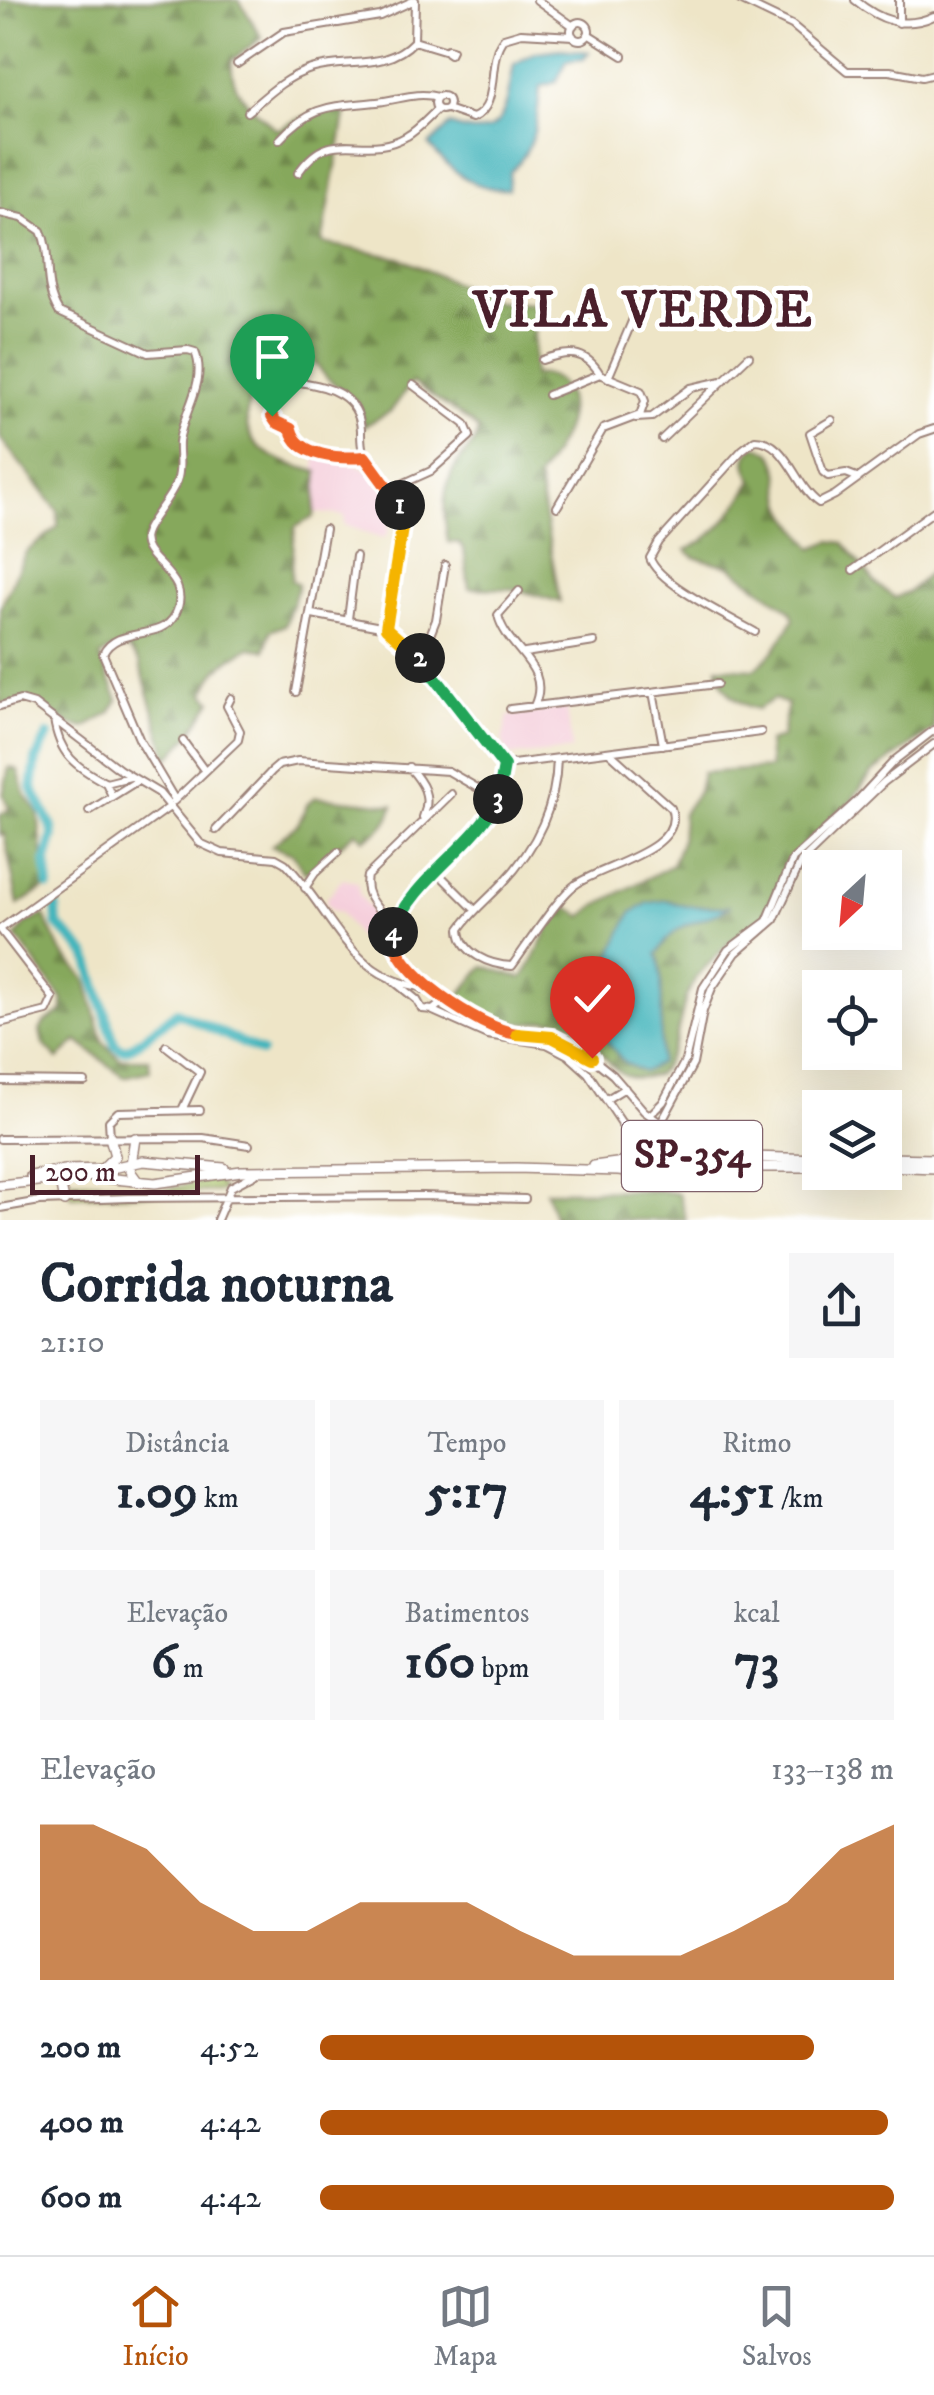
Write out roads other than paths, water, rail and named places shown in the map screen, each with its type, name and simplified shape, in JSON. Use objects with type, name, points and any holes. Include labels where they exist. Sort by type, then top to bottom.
[{"type":"main road","points":[[622,1125],[632,1150],[624,1162]]},
{"type":"main road","points":[[100,1169],[113,1160],[110,1137]]},
{"type":"main road","points":[[136,1138],[137,1159],[131,1175],[140,1183]]},
{"type":"main road","points":[[687,1176],[688,1156]]},
{"type":"main road","points":[[653,1157],[673,1177]]},
{"type":"main road","name":"SP-354","points":[[565,1169],[653,1157],[802,1159]]},
{"type":"main road","points":[[902,1158],[934,1159]]},
{"type":"main road","name":"SP-354","points":[[0,1185],[51,1171],[100,1169],[137,1159],[241,1171]]},
{"type":"main road","points":[[161,1182],[169,1172],[162,1162]]},
{"type":"main road","name":"SP-354","points":[[0,1185],[66,1177],[161,1182],[241,1171],[565,1169],[673,1177],[752,1168],[802,1167]]},
{"type":"main road","points":[[902,1167],[934,1168]]},
{"type":"main road","points":[[64,1201],[61,1186],[66,1177]]},
{"type":"street","points":[[237,64],[284,32],[380,16],[415,0],[414,41],[392,59],[328,65],[291,77],[247,112]]},
{"type":"street","points":[[537,0],[572,26],[573,36]]},
{"type":"street","points":[[740,0],[792,25],[847,71],[890,71],[922,77],[934,74]]},
{"type":"street","points":[[855,0],[876,16],[899,23],[918,24],[934,16]]},
{"type":"street","points":[[899,0],[899,23]]},
{"type":"street","points":[[572,26],[583,22],[588,34],[623,56]]},
{"type":"street","points":[[442,109],[473,118],[486,110],[495,54],[504,38],[522,33],[582,39],[588,34]]},
{"type":"street","points":[[414,41],[447,51]]},
{"type":"street","points":[[280,140],[302,117],[330,105],[422,94],[447,98],[442,109],[406,137],[367,147],[328,145],[311,156],[298,173]]},
{"type":"street","points":[[0,213],[22,218],[41,231],[46,278],[59,312],[148,353],[188,350],[195,352],[198,360],[198,381],[179,443],[179,474],[144,540],[176,581],[178,606],[166,626],[110,643],[102,657],[172,804],[200,842],[222,853],[282,861],[362,961],[392,979],[422,1009],[433,1010],[487,1035],[555,1047],[579,1063],[608,1098],[622,1125],[643,1141],[653,1157]]},
{"type":"street","points":[[604,376],[633,318]]},
{"type":"street","points":[[542,360],[563,353],[585,356],[604,376],[641,391],[644,407],[636,418]]},
{"type":"street","points":[[662,438],[750,356]]},
{"type":"street","points":[[548,395],[573,382],[604,376]]},
{"type":"street","points":[[556,507],[603,428],[652,417],[691,388],[724,380]]},
{"type":"street","points":[[298,382],[337,392],[354,406],[360,419],[365,457],[390,489],[403,514],[386,628]]},
{"type":"street","points":[[390,489],[431,471],[470,436],[466,424],[414,385]]},
{"type":"street","points":[[272,416],[291,429],[303,448],[365,457]]},
{"type":"street","points":[[832,420],[810,433],[824,472],[828,476],[846,473],[859,478]]},
{"type":"street","points":[[755,632],[659,572],[650,562],[654,550],[742,450],[755,440],[766,440],[777,448],[816,502],[836,495],[919,434],[934,429]]},
{"type":"street","points":[[852,570],[934,511]]},
{"type":"street","points":[[296,692],[326,529]]},
{"type":"street","points":[[348,620],[356,556]]},
{"type":"street","points":[[420,658],[436,620],[445,565]]},
{"type":"street","points":[[518,591],[498,616],[502,628],[532,662],[538,680],[534,706]]},
{"type":"street","points":[[312,614],[386,628],[420,658],[504,766],[498,799],[487,816],[436,872],[394,928],[392,941],[421,989]]},
{"type":"street","points":[[523,654],[594,642]]},
{"type":"street","points":[[510,709],[717,684]]},
{"type":"street","points":[[653,692],[663,744]]},
{"type":"street","points":[[0,1023],[42,1013],[54,998],[0,929],[172,804],[238,740],[240,731],[227,706],[230,698]]},
{"type":"street","points":[[0,706],[24,700],[172,804]]},
{"type":"street","points":[[54,719],[59,743],[82,771],[106,782],[134,779]]},
{"type":"street","points":[[650,1116],[660,1108],[688,1054],[703,988],[728,950],[766,921],[794,859],[895,760],[934,730]]},
{"type":"street","points":[[504,766],[761,732]]},
{"type":"street","points":[[183,741],[204,770]]},
{"type":"street","points":[[643,1141],[661,1124],[693,1064],[703,1010],[712,988],[736,954],[774,920],[801,862],[884,782],[934,744]]},
{"type":"street","points":[[556,759],[555,795],[534,841],[506,880],[460,929],[460,938],[493,965],[512,966],[574,885],[648,850],[673,828],[674,818],[667,804],[610,752]]},
{"type":"street","points":[[216,830],[272,771],[287,762],[448,771],[498,799]]},
{"type":"street","points":[[409,767],[421,780],[427,796],[422,818]]},
{"type":"street","points":[[90,810],[134,779]]},
{"type":"street","points":[[106,782],[112,796]]},
{"type":"street","points":[[481,790],[487,816]]},
{"type":"street","points":[[394,928],[366,893],[367,876],[450,794]]},
{"type":"street","points":[[305,889],[315,873],[338,852]]},
{"type":"street","points":[[436,872],[474,910]]},
{"type":"street","points":[[382,910],[401,915]]},
{"type":"street","points":[[403,962],[489,1027],[516,1034],[544,1035],[605,1068],[650,1116],[671,1132],[688,1156]]},
{"type":"street","points":[[392,979],[437,991]]},
{"type":"street","points":[[416,1000],[421,989]]},
{"type":"street","points":[[433,1010],[440,1004],[437,991]]},
{"type":"street","points":[[166,1046],[200,1072],[182,1110]]},
{"type":"street","points":[[0,1082],[85,1082]]},
{"type":"street","points":[[608,1098],[625,1088]]},
{"type":"street","points":[[671,1132],[675,1097]]},
{"type":"street","points":[[110,1137],[109,1121],[118,1112],[200,1110]]},
{"type":"street","points":[[0,1139],[203,1138],[249,1145]]},
{"type":"street","points":[[217,1220],[227,1196],[242,1178],[263,1171]]},
{"type":"street","points":[[205,1174],[224,1181],[227,1196]]},
{"type":"street","points":[[0,1208],[32,1202],[227,1196],[525,1199]]},
{"type":"water","points":[[536,52],[589,52],[584,59],[567,61],[556,82],[540,87],[534,134],[525,154],[510,172],[508,189],[474,183],[445,163],[429,145],[450,125],[483,131],[493,127],[505,108],[514,64]]},
{"type":"water","points":[[667,900],[685,906],[728,907],[681,928],[657,954],[661,988],[660,1063],[643,1072],[624,1062],[594,1026],[591,997],[631,913],[648,903]]},
{"type":"waterway","points":[[48,735],[36,760],[32,788],[52,827],[46,861],[49,886]]},
{"type":"waterway","points":[[56,906],[57,924],[87,955],[115,1045],[123,1050],[132,1047],[177,1012],[261,1052]]},
{"type":"district","name":"VILA VERDE","points":[[644,311]]}]
